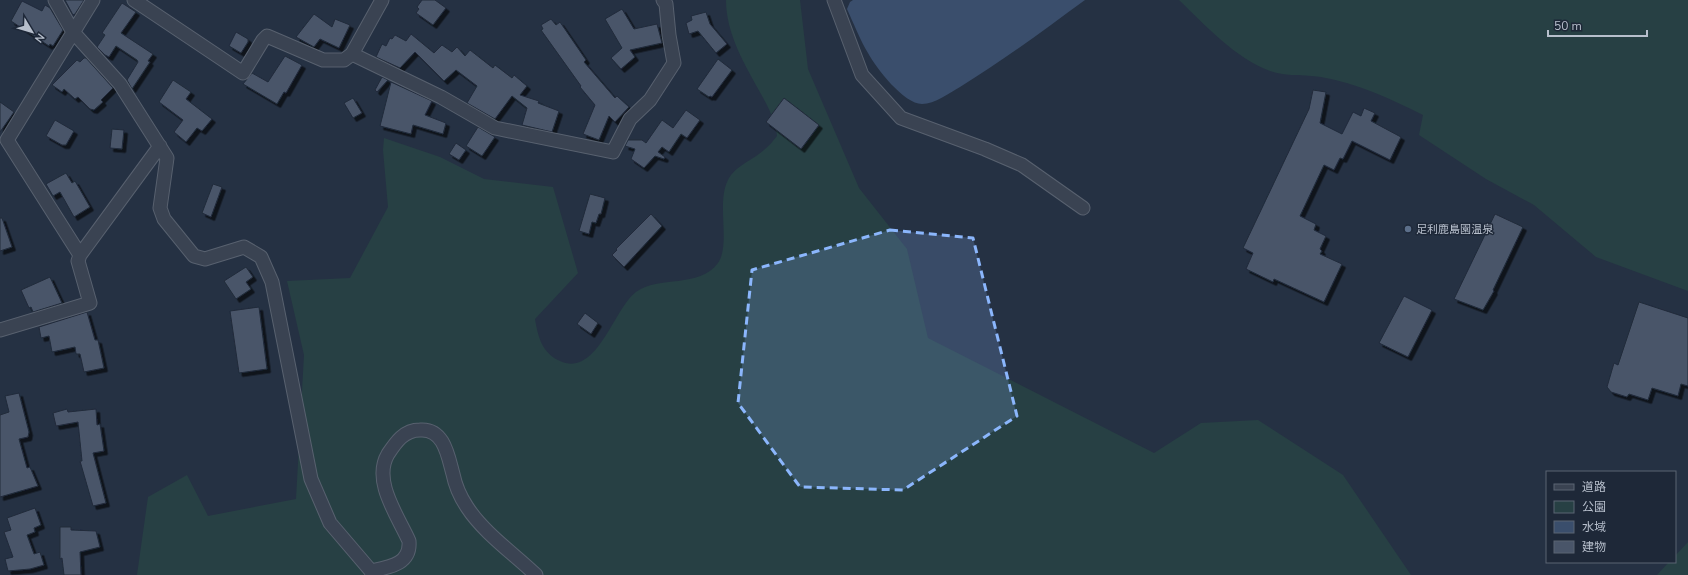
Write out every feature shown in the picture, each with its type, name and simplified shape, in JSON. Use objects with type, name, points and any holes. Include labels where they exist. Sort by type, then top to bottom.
[{"type":"street","points":[[55,0],[73,32],[120,84],[167,158],[160,208],[164,219],[194,256],[205,259],[244,247],[261,257],[272,282],[311,479],[330,524],[372,573],[405,559],[410,551],[410,541],[383,486],[382,472],[388,456],[402,436],[407,432],[423,430],[438,435],[447,450],[453,476],[466,507],[487,530],[536,575]]},
{"type":"street","points":[[80,254],[7,140],[93,0]]},
{"type":"street","points":[[134,0],[242,73],[267,36],[323,60],[344,60],[352,54],[382,0]]},
{"type":"street","points":[[352,54],[441,97],[495,128],[613,152],[630,119],[650,100],[674,64],[666,4],[663,0]]},
{"type":"street","points":[[834,0],[862,75],[901,118],[985,149],[1022,165],[1083,208]]},
{"type":"street","points":[[0,330],[90,303],[78,261],[80,254],[160,146]]},
{"type":"highlighted area","points":[[890,230],[973,238],[1017,416],[903,490],[800,487],[738,403],[752,270]]},
{"type":"green space","points":[[726,0],[800,0],[808,69],[859,188],[907,249],[928,338],[1154,453],[1201,423],[1258,420],[1343,475],[1411,575],[137,575],[148,497],[187,475],[208,516],[296,499],[304,355],[287,281],[350,278],[388,207],[383,150],[384,138],[440,157],[484,179],[553,187],[578,273],[535,319],[539,338],[542,344],[549,354],[560,361],[573,364],[584,360],[595,351],[628,300],[636,292],[645,287],[690,279],[710,271],[718,263],[722,255],[724,234],[723,200],[728,180],[735,171],[760,154],[777,136],[771,114],[743,60],[733,37],[729,25]]},
{"type":"green space","points":[[1179,0],[1688,0],[1688,291],[1596,257],[1534,205],[1486,179],[1419,135],[1423,115],[1361,87],[1348,83],[1321,77],[1276,73],[1257,65],[1221,40]]},
{"type":"green space","points":[[1688,542],[1688,575],[1657,575],[1668,563],[1676,563],[1676,555]]},
{"type":"water","points":[[853,0],[1085,0],[1024,45],[976,77],[942,98],[927,104],[922,104],[907,98],[899,92],[884,76],[872,59],[862,43],[847,9],[850,2]]},
{"type":"building","points":[[65,0],[84,0],[73,15]]},
{"type":"building","points":[[422,0],[435,0],[446,8],[433,25],[416,13],[419,9],[417,7]]},
{"type":"building","points":[[22,1],[42,11],[45,5],[50,8],[63,30],[53,46],[50,44],[49,46],[11,21]]},
{"type":"building","points":[[122,3],[136,12],[121,33],[153,54],[148,61],[150,62],[132,89],[127,80],[138,62],[137,60],[116,46],[109,57],[97,47],[105,35],[102,33]]},
{"type":"building","points":[[622,9],[634,29],[657,24],[662,43],[630,50],[635,57],[621,69],[611,58],[622,48],[605,19]]},
{"type":"building","points":[[706,12],[710,24],[727,44],[716,53],[698,31],[689,34],[686,23],[692,20],[691,16]]},
{"type":"building","points":[[314,14],[332,27],[335,19],[350,25],[339,48],[320,39],[314,47],[296,37]]},
{"type":"building","points":[[551,19],[556,25],[560,22],[586,60],[584,62],[615,98],[617,96],[629,107],[615,122],[609,116],[599,140],[583,134],[595,105],[580,87],[581,86],[541,30],[543,29],[541,25]]},
{"type":"building","points":[[236,32],[248,39],[248,42],[241,53],[229,46]]},
{"type":"building","points":[[411,34],[434,53],[442,45],[452,52],[457,47],[465,56],[470,50],[493,68],[495,65],[512,78],[514,75],[527,86],[520,95],[539,101],[538,103],[559,111],[552,132],[522,125],[527,108],[512,96],[495,119],[467,103],[477,86],[456,70],[444,81],[415,52],[400,68],[376,57],[382,44],[386,46],[390,38],[392,39],[395,35],[406,41]]},
{"type":"building","points":[[285,56],[302,65],[286,93],[284,92],[277,104],[243,84],[252,73],[268,82]]},
{"type":"building","points":[[86,58],[113,88],[101,100],[103,102],[94,110],[90,109],[78,97],[75,99],[64,89],[62,92],[52,85],[77,60],[80,62]]},
{"type":"building","points":[[718,59],[732,70],[712,97],[709,97],[697,89]]},
{"type":"building","points":[[382,77],[388,80],[377,92],[375,90]]},
{"type":"building","points":[[173,80],[191,92],[186,99],[212,119],[202,131],[197,128],[186,142],[174,132],[183,120],[159,102]]},
{"type":"building","points":[[391,82],[432,101],[425,115],[446,123],[443,134],[413,125],[411,134],[380,126]]},
{"type":"building","points":[[1313,90],[1326,92],[1320,123],[1342,134],[1353,112],[1361,116],[1364,108],[1375,113],[1371,121],[1401,137],[1390,160],[1352,141],[1343,159],[1340,158],[1334,170],[1324,165],[1300,216],[1316,224],[1314,230],[1326,236],[1320,249],[1322,251],[1320,254],[1342,264],[1324,302],[1274,279],[1273,282],[1246,269],[1253,253],[1243,248],[1309,109]]},
{"type":"building","points":[[353,98],[362,113],[353,118],[344,103]]},
{"type":"building","points":[[784,98],[819,125],[801,149],[766,122]]},
{"type":"building","points":[[0,102],[14,112],[0,132]]},
{"type":"building","points":[[686,110],[700,120],[687,138],[681,134],[669,152],[662,147],[658,152],[665,157],[664,159],[655,156],[644,168],[631,159],[635,149],[625,146],[628,140],[642,140],[646,143],[662,120],[673,128]]},
{"type":"building","points":[[55,120],[74,131],[66,145],[62,145],[46,136]]},
{"type":"building","points":[[478,127],[495,137],[482,156],[466,146]]},
{"type":"building","points":[[112,129],[124,130],[122,149],[110,148]]},
{"type":"building","points":[[456,143],[466,150],[459,160],[449,154]]},
{"type":"building","points":[[66,173],[72,183],[75,181],[90,207],[74,217],[60,192],[53,196],[46,184]]},
{"type":"building","points":[[213,184],[222,187],[211,217],[202,213]]},
{"type":"building","points":[[590,194],[605,198],[601,214],[599,214],[596,223],[592,222],[589,234],[579,231]]},
{"type":"building","points":[[651,214],[662,226],[624,267],[612,255],[617,250],[616,249]]},
{"type":"building","points":[[1495,214],[1523,227],[1493,290],[1494,291],[1483,310],[1454,299]]},
{"type":"building","points":[[0,218],[2,218],[12,247],[0,251]]},
{"type":"building","points":[[246,267],[253,277],[246,282],[251,289],[236,299],[224,281]]},
{"type":"building","points":[[50,277],[62,303],[33,312],[31,307],[29,308],[21,290]]},
{"type":"building","points":[[1404,296],[1432,310],[1408,357],[1379,343]]},
{"type":"building","points":[[1639,302],[1688,318],[1688,386],[1681,384],[1678,396],[1652,388],[1648,400],[1629,394],[1627,397],[1611,392],[1607,387],[1614,363],[1618,365]]},
{"type":"building","points":[[259,307],[267,369],[239,373],[230,311]]},
{"type":"building","points":[[87,312],[95,340],[98,340],[104,368],[84,372],[80,354],[76,354],[75,347],[52,352],[49,336],[41,338],[39,327]]},
{"type":"building","points":[[585,313],[598,323],[591,334],[577,324]]},
{"type":"building","points":[[19,393],[29,432],[28,437],[19,439],[27,468],[30,467],[38,486],[0,497],[0,415],[9,412],[5,396]]},
{"type":"building","points":[[67,409],[68,412],[96,409],[97,425],[100,424],[104,451],[93,453],[106,503],[93,506],[80,461],[82,461],[78,422],[56,426],[53,413]]},
{"type":"building","points":[[35,508],[41,525],[34,528],[35,532],[27,535],[34,554],[40,552],[44,565],[30,569],[8,571],[5,559],[13,557],[4,532],[11,530],[7,518]]},
{"type":"building","points":[[60,527],[71,527],[71,530],[96,531],[100,547],[80,552],[81,575],[64,575],[62,558],[60,559]]},
{"type":"place","name":"足利鹿島園温泉","points":[[1408,229]]}]
